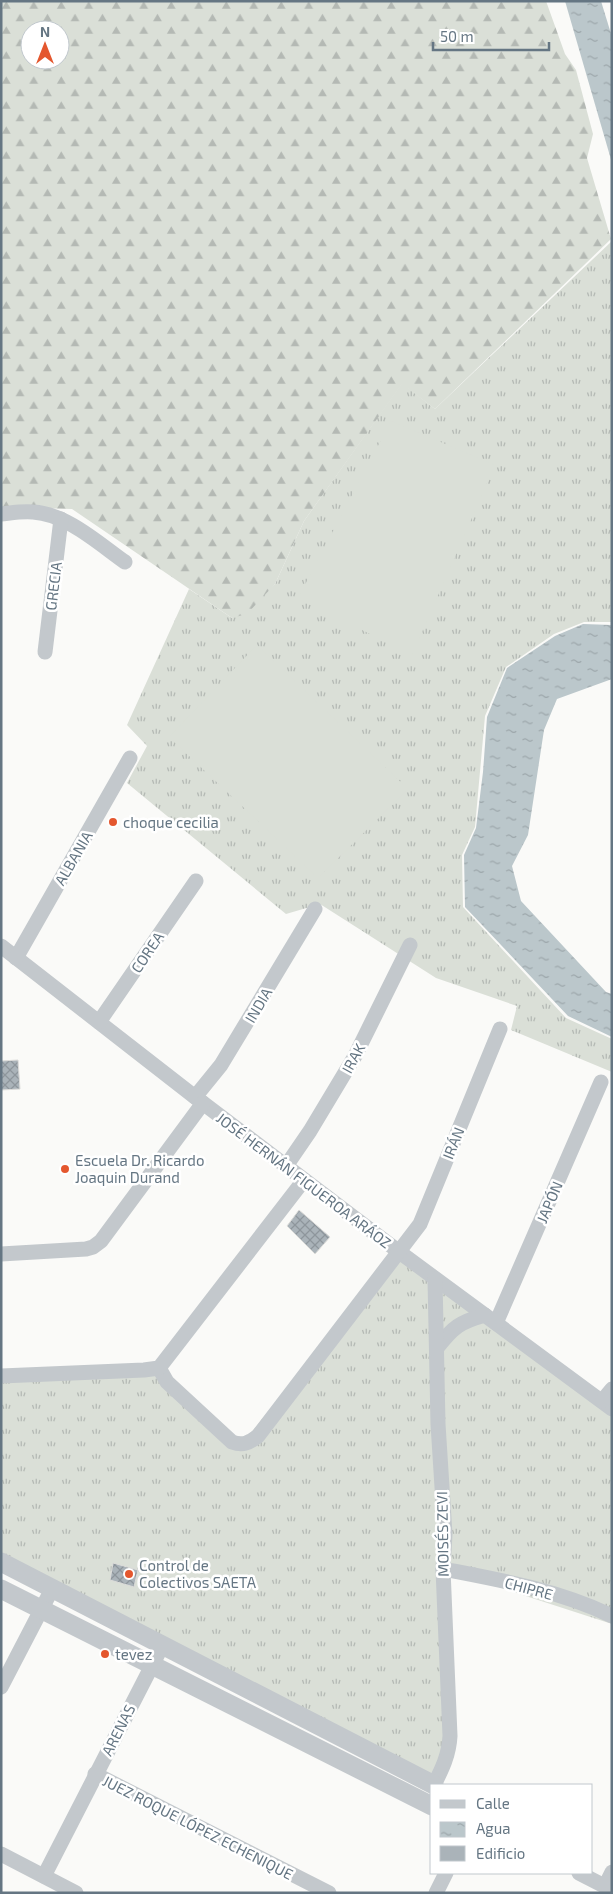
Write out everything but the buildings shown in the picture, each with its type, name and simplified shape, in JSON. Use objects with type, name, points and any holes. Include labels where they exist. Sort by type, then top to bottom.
[{"type":"street","points":[[1,514],[34,512],[61,520],[76,528],[125,562]]},
{"type":"street","name":"GRECIA","points":[[44,652],[61,520]]},
{"type":"street","name":"ALBANIA","points":[[16,958],[130,758]]},
{"type":"street","name":"COREA","points":[[99,1022],[196,881]]},
{"type":"street","name":"INDIA","points":[[1,1254],[76,1250],[93,1247],[101,1241],[199,1100],[315,909]]},
{"type":"street","name":"IRAK","points":[[286,1166],[310,1131],[355,1056],[410,945]]},
{"type":"street","name":"JOSÉ HERNÁN FIGUEROA ARÁOZ","points":[[1,946],[434,1279],[607,1405]]},
{"type":"street","name":"IRÁN","points":[[158,1368],[167,1382],[232,1442],[241,1445],[250,1442],[258,1436],[420,1224],[500,1029]]},
{"type":"street","name":"JAPÓN","points":[[491,1319],[601,1082]]},
{"type":"street","points":[[1,1376],[158,1368],[304,1180]]},
{"type":"street","name":"MOISÉS ZEVI","points":[[434,1279],[438,1424],[445,1534],[443,1569],[449,1742],[445,1762],[435,1784]]},
{"type":"street","points":[[437,1348],[456,1325],[466,1320],[491,1319]]},
{"type":"street","points":[[607,1405],[612,1389]]},
{"type":"street","points":[[1,1562],[162,1646],[430,1791]]},
{"type":"street","name":"CHIPRE","points":[[443,1569],[511,1582],[549,1592],[593,1607],[612,1616]]},
{"type":"street","points":[[1,1589],[151,1665],[430,1792]]},
{"type":"street","points":[[1,1687],[52,1589]]},
{"type":"street","name":"ARENAS","points":[[44,1876],[162,1646]]},
{"type":"street","name":"JUEZ ROQUE LÓPEZ ECHENIQUE","points":[[95,1774],[329,1893]]},
{"type":"street","points":[[1,1854],[76,1893]]},
{"type":"street","points":[[580,1874],[608,1888],[612,1872]]},
{"type":"street","points":[[436,1893],[446,1874]]},
{"type":"green space","points":[[1,1],[546,1],[565,54],[576,70],[593,134],[587,158],[611,239],[435,409],[402,384],[304,521],[275,584],[247,614],[232,618],[72,509],[1,507]]},
{"type":"green space","points":[[612,241],[612,622],[584,622],[554,634],[506,667],[485,716],[475,827],[462,855],[463,907],[566,1018],[612,1039],[612,1072],[511,1030],[517,1006],[436,978],[320,904],[286,914],[127,783],[147,746],[127,725],[189,589],[232,618],[275,584],[304,521],[402,383],[435,409]]},
{"type":"green space","points":[[391,421],[495,465],[412,655],[298,598]]},
{"type":"green space","points":[[257,645],[408,789],[318,878],[169,737]]},
{"type":"green space","points":[[398,1251],[612,1410],[612,1624],[443,1569],[449,1748],[434,1784],[432,1784],[1,1563],[1,1375],[159,1368],[241,1445]]},
{"type":"water","points":[[565,1],[601,1],[612,37],[612,163]]},
{"type":"water","points":[[583,624],[612,625],[612,679],[557,699],[544,730],[528,835],[512,866],[521,901],[606,992],[612,994],[612,1037],[568,1016],[465,907],[464,855],[476,828],[487,717],[507,668],[555,636]]},
{"type":"place","name":"choque cecilia","points":[[113,822]]},
{"type":"place","name":"Escuela Dr. Ricardo Joaquin Durand","points":[[65,1169]]},
{"type":"place","name":"Control de Colectivos SAETA","points":[[129,1574]]},
{"type":"place","name":"tevez","points":[[105,1654]]}]
